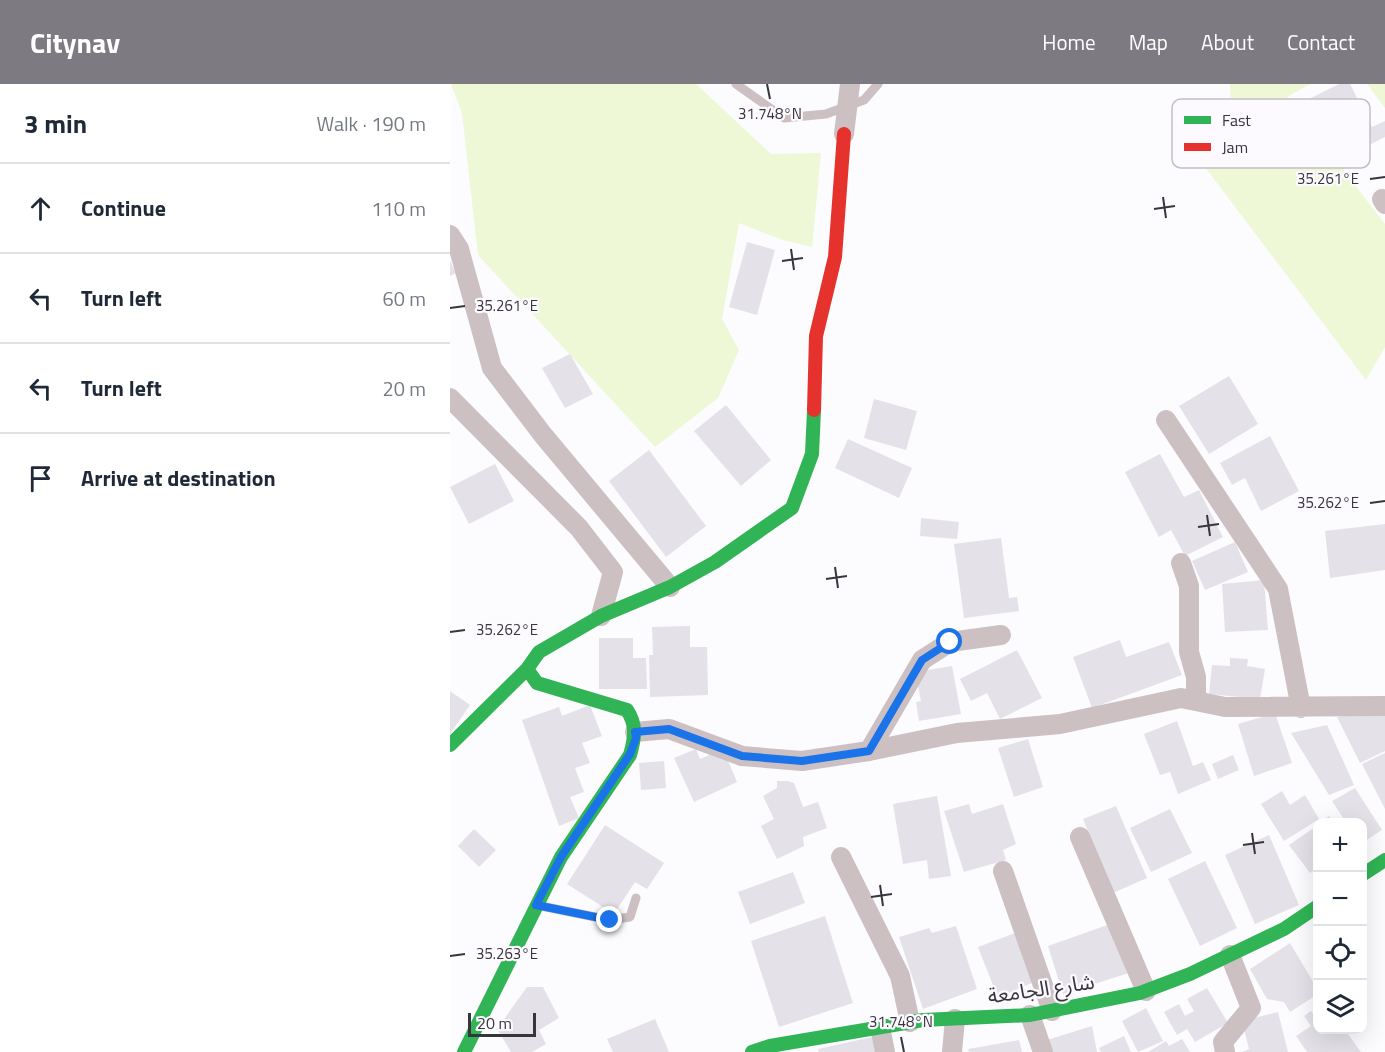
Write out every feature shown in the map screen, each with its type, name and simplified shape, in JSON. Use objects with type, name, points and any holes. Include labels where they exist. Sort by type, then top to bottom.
[{"type":"street","points":[[450,745],[527,669],[539,652],[601,616],[670,587],[715,562],[792,508],[812,454],[816,336],[835,256],[850,84]]},
{"type":"street","points":[[450,236],[459,249],[492,369],[543,435],[670,587]]},
{"type":"street","points":[[450,398],[579,528],[613,572],[601,616]]},
{"type":"street","points":[[1166,420],[1278,589],[1300,708]]},
{"type":"street","points":[[1181,563],[1189,586],[1189,652],[1196,677],[1196,701]]},
{"type":"street","points":[[869,751],[922,660],[950,642],[1001,635]]},
{"type":"street","points":[[463,1048],[561,857],[630,754],[636,738],[634,718],[627,710],[537,684],[527,669]]},
{"type":"street","points":[[635,732],[669,729],[742,756],[802,761],[869,751],[957,733],[1060,724],[1181,698],[1225,707],[1385,706]]},
{"type":"street","points":[[1080,837],[1146,991]]},
{"type":"street","points":[[841,857],[900,976],[910,1023]]},
{"type":"street","points":[[1367,872],[1385,860]]},
{"type":"street","points":[[1003,871],[1052,1011]]},
{"type":"street","name":"شارع الجامعة","points":[[752,1052],[770,1046],[910,1023],[955,1018],[1030,1015],[1146,991],[1190,975],[1284,928],[1313,909]]},
{"type":"street","points":[[1225,1052],[1223,1042],[1251,1008],[1230,955]]},
{"type":"street","points":[[1030,1015],[1043,1052]]},
{"type":"street","points":[[952,1052],[955,1018]]},
{"type":"street","points":[[880,1027],[885,1052]]},
{"type":"lane","points":[[736,84],[784,118],[826,114],[864,100],[878,84]]},
{"type":"lane","points":[[536,905],[610,920],[630,917],[636,898]]},
{"type":"green space","points":[[451,84],[696,84],[771,154],[821,153],[812,247],[783,240],[739,223],[722,319],[739,350],[718,398],[655,447],[478,255],[462,113]]},
{"type":"green space","points":[[1230,84],[1310,84],[1287,97],[1289,99],[1230,99]]},
{"type":"green space","points":[[1367,84],[1385,84],[1385,108]]},
{"type":"green space","points":[[1206,168],[1342,168],[1385,224],[1385,347],[1366,380]]},
{"type":"building","points":[[1339,84],[1350,84],[1358,99],[1309,99]]},
{"type":"building","points":[[1385,121],[1385,137],[1370,145],[1370,123],[1372,127]]},
{"type":"building","points":[[747,242],[775,250],[757,315],[729,307]]},
{"type":"building","points":[[450,261],[456,273],[450,276]]},
{"type":"building","points":[[570,354],[593,394],[565,408],[542,368]]},
{"type":"building","points":[[1229,376],[1258,424],[1209,454],[1179,406]]},
{"type":"building","points":[[874,399],[917,411],[906,450],[864,438]]},
{"type":"building","points":[[726,405],[771,460],[741,486],[694,431]]},
{"type":"building","points":[[1270,436],[1299,491],[1261,511],[1245,478],[1232,485],[1220,463]]},
{"type":"building","points":[[848,439],[912,468],[899,498],[835,468]]},
{"type":"building","points":[[649,450],[706,526],[666,557],[609,481]]},
{"type":"building","points":[[1160,454],[1184,497],[1199,490],[1223,537],[1185,556],[1171,530],[1159,537],[1125,472]]},
{"type":"building","points":[[495,464],[514,501],[469,524],[450,487]]},
{"type":"building","points":[[921,518],[959,522],[957,539],[920,536]]},
{"type":"building","points":[[1385,524],[1385,570],[1330,578],[1325,531]]},
{"type":"building","points":[[1001,538],[1009,598],[1017,597],[1019,611],[964,618],[954,544]]},
{"type":"building","points":[[1235,542],[1248,572],[1205,590],[1192,561]]},
{"type":"building","points":[[1264,580],[1268,630],[1225,632],[1222,584]]},
{"type":"building","points":[[690,626],[690,647],[707,647],[708,695],[650,697],[649,655],[653,655],[652,627]]},
{"type":"building","points":[[599,638],[633,638],[633,658],[646,658],[647,689],[599,689]]},
{"type":"building","points":[[1120,640],[1126,657],[1169,642],[1182,675],[1092,708],[1073,657]]},
{"type":"building","points":[[1017,650],[1042,698],[1000,719],[987,693],[971,701],[960,679]]},
{"type":"building","points":[[1230,658],[1248,659],[1247,666],[1265,669],[1260,699],[1209,694],[1212,665],[1230,666]]},
{"type":"building","points":[[952,666],[961,714],[919,721],[916,702],[921,701],[915,672]]},
{"type":"building","points":[[450,691],[470,705],[450,734]]},
{"type":"building","points":[[590,705],[602,736],[582,743],[590,763],[575,768],[584,792],[570,797],[579,818],[559,826],[522,720],[559,707],[562,716]]},
{"type":"building","points":[[1385,709],[1385,751],[1360,763],[1337,717]]},
{"type":"building","points":[[1275,713],[1292,763],[1254,776],[1238,724]]},
{"type":"building","points":[[1177,721],[1193,766],[1203,762],[1211,780],[1178,794],[1170,772],[1160,775],[1144,734]]},
{"type":"building","points":[[1327,725],[1354,785],[1329,795],[1291,733]]},
{"type":"building","points":[[1028,739],[1043,787],[1014,797],[998,748]]},
{"type":"building","points":[[696,749],[700,759],[723,749],[737,782],[694,802],[674,758]]},
{"type":"building","points":[[1385,753],[1385,809],[1362,764]]},
{"type":"building","points":[[1233,755],[1239,770],[1218,779],[1212,764]]},
{"type":"building","points":[[664,761],[666,788],[641,790],[639,763]]},
{"type":"building","points":[[777,781],[794,783],[803,807],[818,802],[827,828],[803,837],[804,846],[777,859],[761,826],[774,819],[763,796],[777,788]]},
{"type":"building","points":[[1355,788],[1382,830],[1367,840],[1367,818],[1343,818],[1332,801]]},
{"type":"building","points":[[1282,791],[1290,805],[1305,795],[1318,818],[1313,818],[1313,823],[1284,841],[1261,804]]},
{"type":"building","points":[[937,796],[951,876],[929,879],[927,860],[903,864],[893,804]]},
{"type":"building","points":[[969,804],[972,814],[1003,804],[1016,844],[1003,850],[1006,860],[964,872],[944,811]]},
{"type":"building","points":[[1116,806],[1147,878],[1113,893],[1083,819]]},
{"type":"building","points":[[1170,809],[1192,853],[1151,872],[1130,828]]},
{"type":"building","points":[[605,825],[664,863],[647,889],[635,882],[614,914],[567,884]]},
{"type":"building","points":[[1313,828],[1313,871],[1310,873],[1289,845]]},
{"type":"building","points":[[474,829],[496,850],[479,867],[458,846]]},
{"type":"building","points":[[1269,835],[1299,905],[1255,924],[1225,855]]},
{"type":"building","points":[[1205,861],[1237,928],[1200,946],[1168,879]]},
{"type":"building","points":[[793,872],[805,903],[750,924],[738,892]]},
{"type":"building","points":[[825,916],[853,1003],[779,1027],[751,941]]},
{"type":"building","points":[[1113,923],[1129,973],[1063,994],[1048,946]]},
{"type":"building","points":[[956,926],[977,989],[923,1009],[899,937],[929,928],[932,933]]},
{"type":"building","points":[[1015,933],[1034,982],[998,998],[978,947]]},
{"type":"building","points":[[1290,943],[1313,982],[1313,997],[1290,1012],[1284,1002],[1267,999],[1250,969]]},
{"type":"building","points":[[527,987],[543,987],[559,1018],[539,1030],[546,1044],[532,1052],[511,1052],[497,1029]]},
{"type":"building","points":[[1207,988],[1228,1023],[1195,1042],[1187,1029],[1177,1035],[1164,1012],[1179,1004],[1185,1016],[1194,1011],[1187,999]]},
{"type":"building","points":[[1146,1008],[1163,1041],[1138,1052],[1122,1021]]},
{"type":"building","points":[[1311,1011],[1313,1014],[1313,1034],[1348,1034],[1361,1052],[1307,1052],[1296,1036],[1311,1026],[1304,1016]]},
{"type":"building","points":[[1278,1012],[1288,1052],[1242,1052],[1249,1049],[1242,1021]]},
{"type":"building","points":[[655,1019],[669,1052],[613,1052],[607,1039]]},
{"type":"building","points":[[1092,1026],[1097,1052],[1051,1052],[1047,1040]]},
{"type":"building","points":[[1124,1036],[1131,1052],[1101,1052],[1099,1048]]},
{"type":"building","points":[[872,1037],[875,1052],[819,1052],[818,1049]]},
{"type":"building","points":[[1182,1039],[1190,1052],[1148,1052],[1166,1041],[1169,1046]]},
{"type":"building","points":[[1019,1040],[1022,1052],[969,1052],[968,1049]]},
{"type":"traffic: fast","points":[[450,745],[527,669],[539,652],[601,616],[670,587],[715,562],[792,508],[812,454],[814,410]]},
{"type":"traffic: fast","points":[[464,1052],[561,857],[630,755],[633,743],[634,726],[627,710],[537,683],[527,669]]},
{"type":"traffic: fast","points":[[1367,872],[1385,860]]},
{"type":"traffic: fast","points":[[752,1052],[770,1046],[923,1020],[1030,1015],[1140,993],[1190,974],[1284,929],[1313,909]]},
{"type":"traffic: jam","points":[[814,410],[816,336],[835,257],[844,134]]},
{"type":"route","points":[[610,920],[536,905],[561,857],[630,754],[636,738],[635,732],[669,729],[742,756],[802,761],[869,751],[922,660],[950,642]]}]
